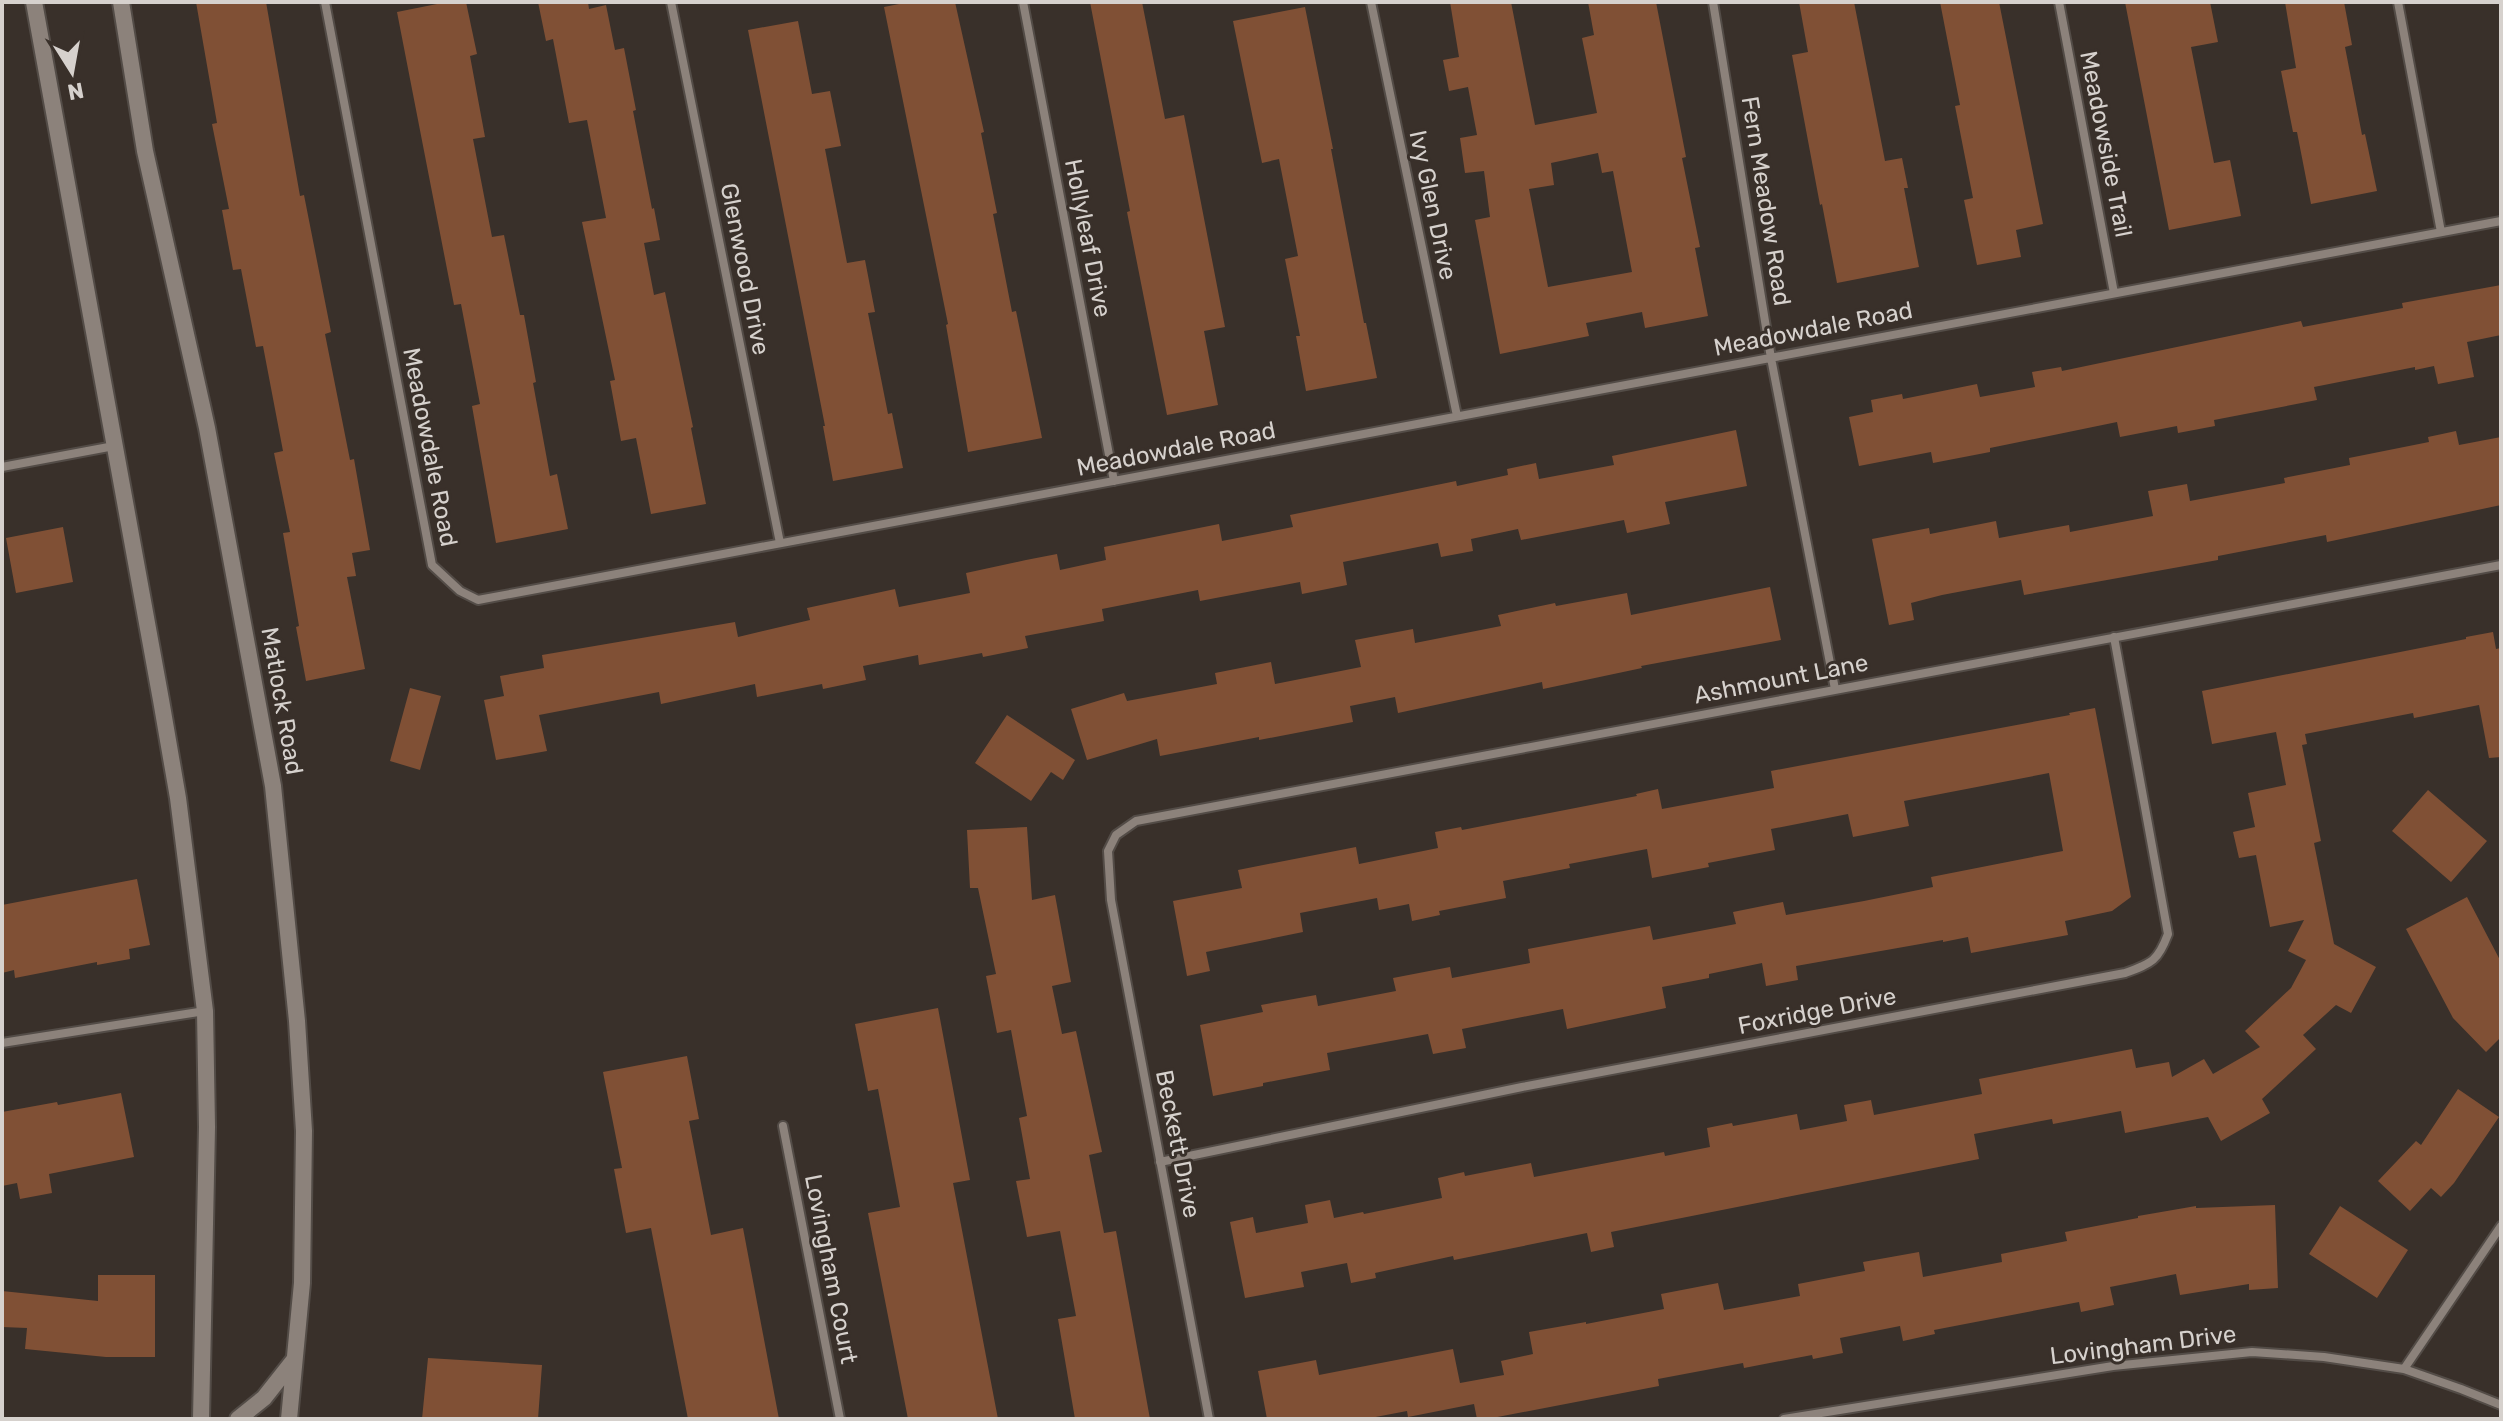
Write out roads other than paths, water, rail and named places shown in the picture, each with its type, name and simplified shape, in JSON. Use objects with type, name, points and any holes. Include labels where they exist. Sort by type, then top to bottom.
[{"type":"main road","points":[[34,2],[178,798],[205,1011],[207,1127],[201,1419]]},
{"type":"main road","name":"Matlock Road","points":[[121,2],[145,151],[207,428],[273,786],[297,1021],[304,1131],[302,1283],[289,1419]]},
{"type":"main road","points":[[238,1419],[264,1398],[295,1359]]},
{"type":"street","name":"Meadowdale Road","points":[[325,2],[432,565],[460,591],[478,600],[2501,221]]},
{"type":"street","name":"Glenwood Drive","points":[[671,2],[780,543]]},
{"type":"street","name":"Hollyleaf Drive","points":[[1023,2],[1114,481]]},
{"type":"street","name":"Ivy Glen Drive","points":[[1371,2],[1457,416]]},
{"type":"street","name":"Fern Meadow Road","points":[[1713,2],[1771,358],[1835,689]]},
{"type":"street","name":"Meadowside Trail","points":[[2059,2],[2114,293]]},
{"type":"street","points":[[2398,2],[2441,232]]},
{"type":"street","points":[[2,467],[114,446]]},
{"type":"street","name":"Ashmount Lane","points":[[1111,877],[1108,851],[1116,835],[1136,821],[2501,565]]},
{"type":"street","name":"Foxridge Drive","points":[[1160,1162],[1522,1087],[2125,973],[2150,964],[2161,953],[2168,934],[2114,637]]},
{"type":"street","name":"Beckett Drive","points":[[1111,877],[1111,900],[1209,1419]]},
{"type":"street","points":[[2,1043],[205,1011]]},
{"type":"street","name":"Lovingham Court","points":[[783,1126],[840,1419]]},
{"type":"street","points":[[2404,1369],[2501,1226]]},
{"type":"street","name":"Lovingham Drive","points":[[1784,1419],[2113,1366],[2252,1352],[2324,1357],[2404,1369],[2501,1405]]}]
